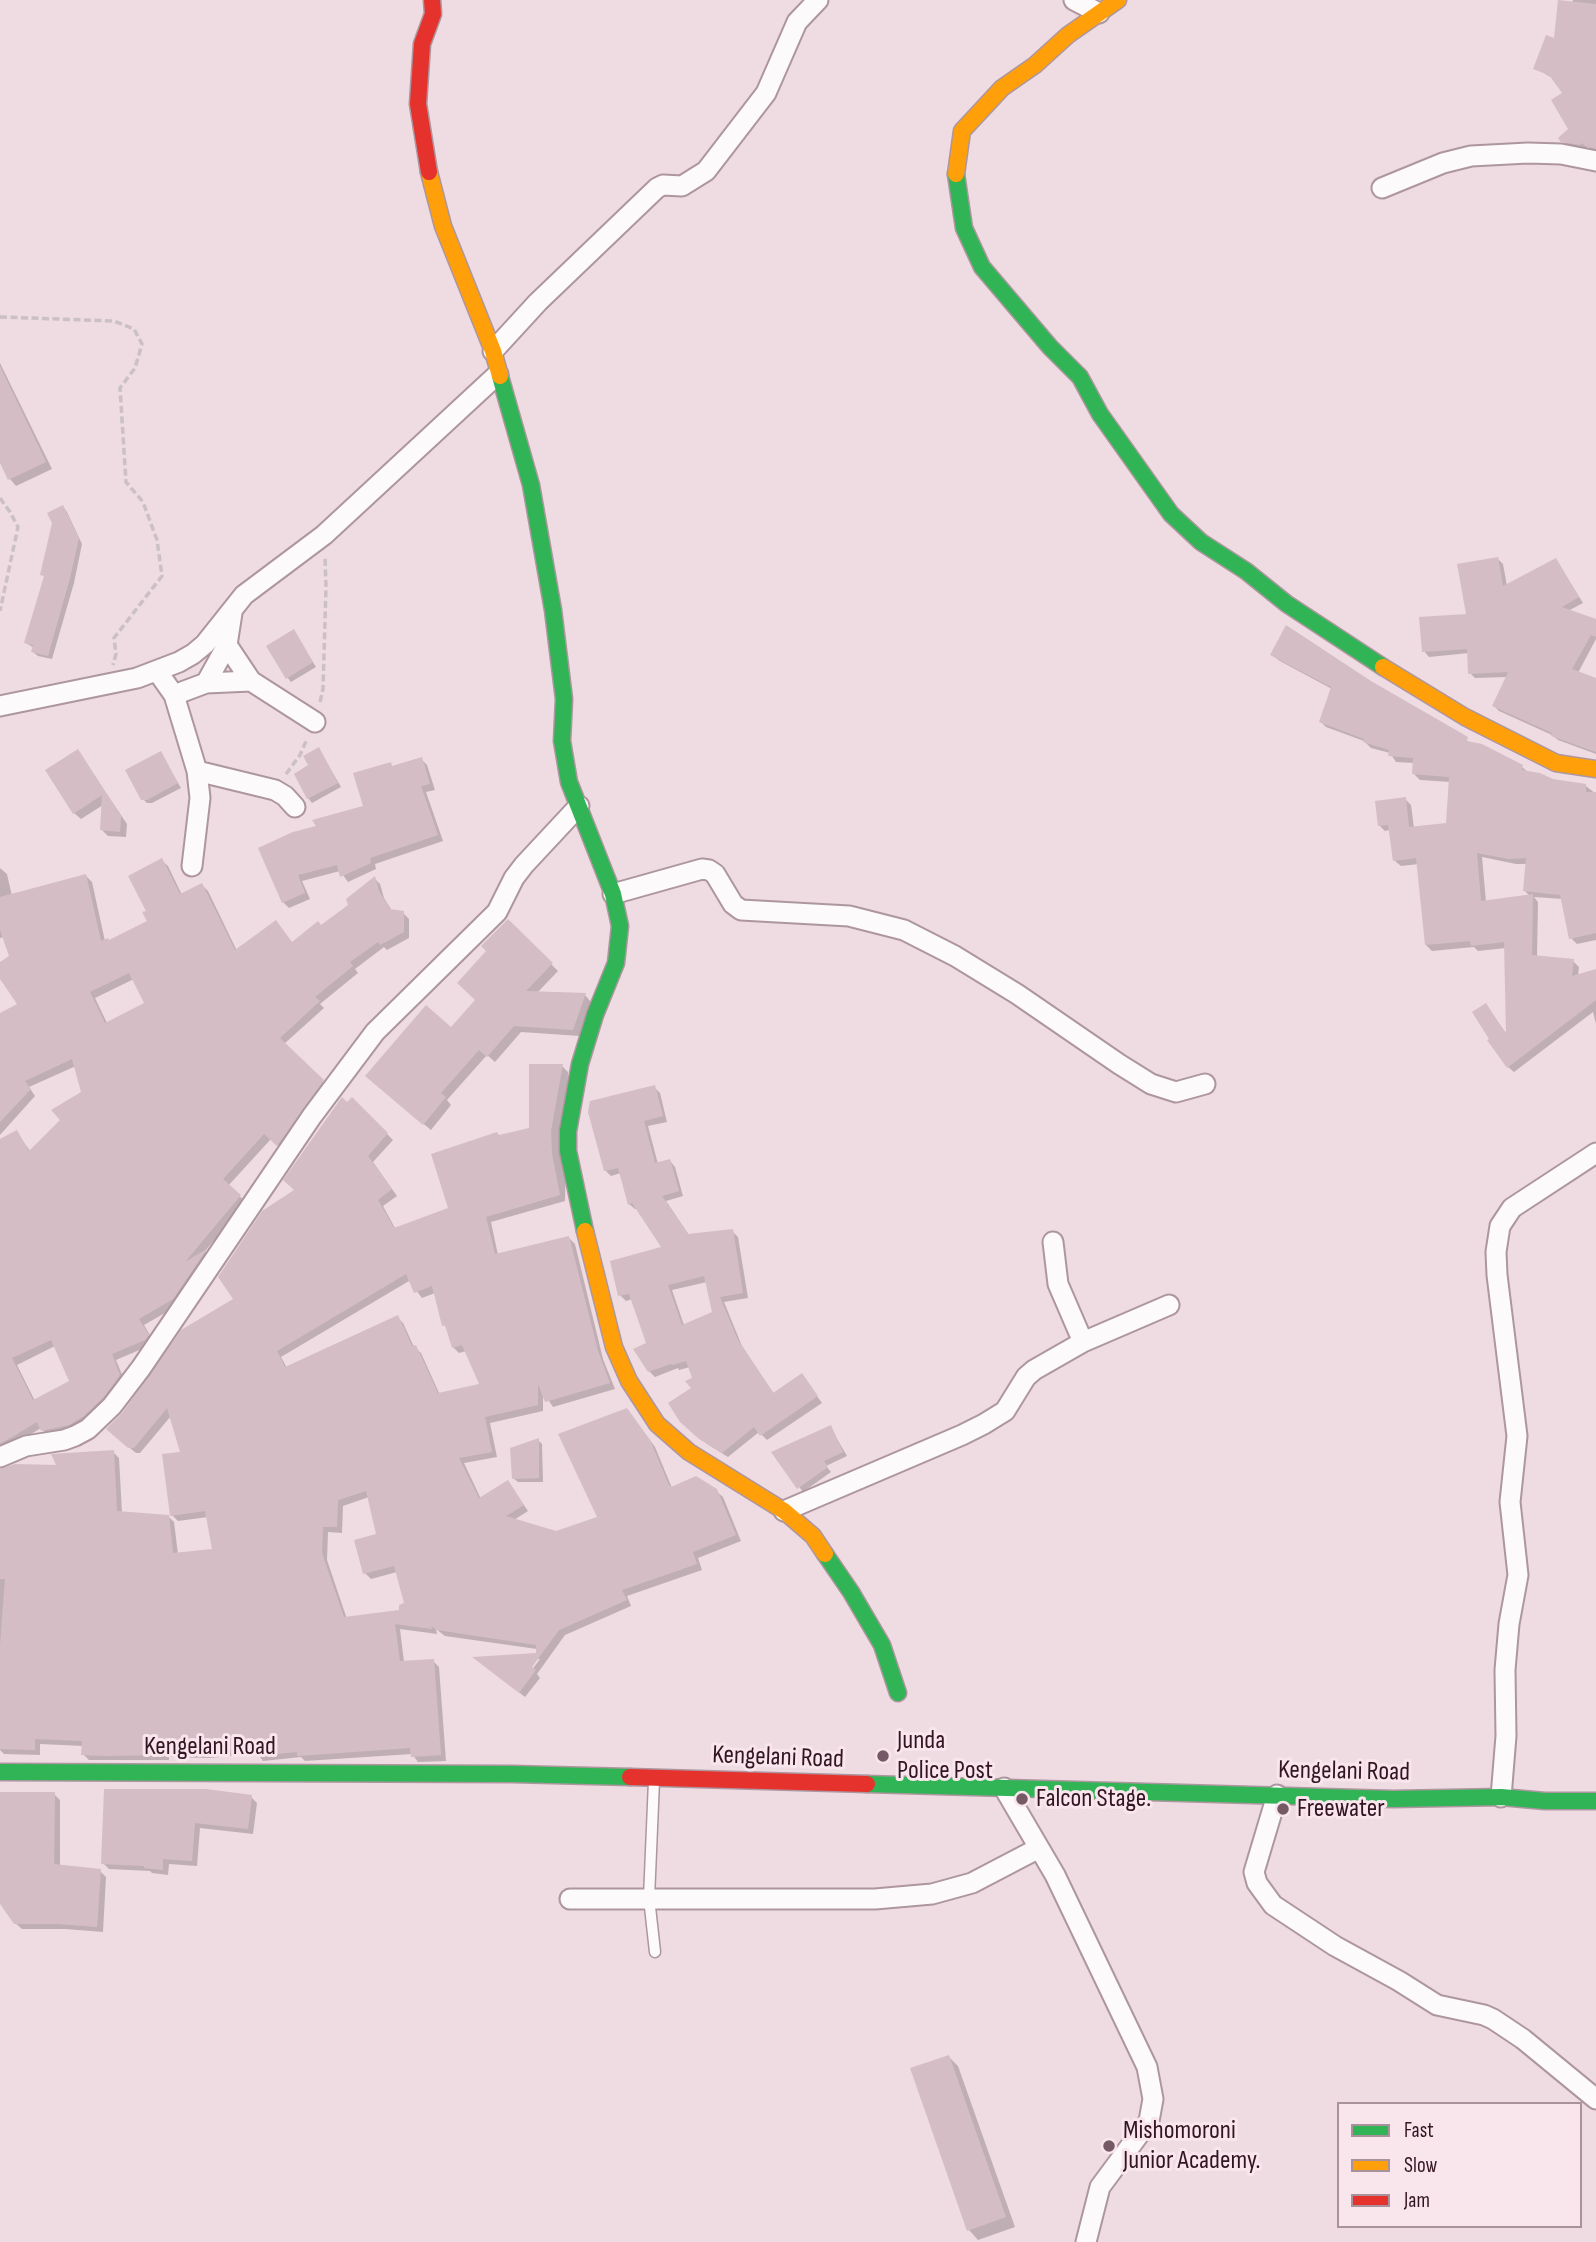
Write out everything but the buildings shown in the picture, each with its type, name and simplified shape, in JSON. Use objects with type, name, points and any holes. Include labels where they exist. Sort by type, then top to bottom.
[{"type":"street","points":[[432,0],[433,15],[422,44],[418,104],[429,172],[443,226],[493,351],[531,485],[555,623],[564,699],[562,741],[569,782],[613,894],[620,926],[616,963],[595,1015],[580,1064],[568,1131],[568,1151],[580,1211],[614,1347],[629,1381],[664,1431],[689,1452],[784,1511],[813,1536],[851,1592],[882,1645],[898,1693]]},
{"type":"street","points":[[493,351],[538,302],[657,188],[663,185],[682,186],[706,171],[766,93],[797,22],[818,0]]},
{"type":"street","points":[[1074,0],[1099,13]]},
{"type":"street","points":[[1118,0],[1002,88],[962,131],[955,169],[960,207],[964,228],[982,267],[1050,347],[1080,377],[1100,414],[1171,514],[1201,542],[1246,571],[1287,604],[1382,667],[1465,717],[1556,763],[1596,769]]},
{"type":"street","points":[[1382,188],[1443,163],[1471,156],[1561,154],[1596,161]]},
{"type":"street","points":[[0,706],[137,678],[179,662],[199,649],[256,584],[324,535],[498,374]]},
{"type":"street","points":[[206,683],[227,645],[233,609]]},
{"type":"street","points":[[227,645],[251,681],[315,722]]},
{"type":"street","points":[[157,671],[174,695],[197,771],[200,798],[192,866]]},
{"type":"street","points":[[174,695],[206,683],[251,681]]},
{"type":"street","points":[[197,771],[275,790],[295,807]]},
{"type":"street","points":[[0,1457],[26,1446],[75,1436],[88,1429],[112,1406],[141,1368],[312,1116],[374,1032],[497,912],[514,878],[524,865],[579,806]]},
{"type":"street","points":[[613,894],[702,869],[715,874],[733,904],[741,910],[849,916],[904,930],[1007,987],[1152,1084],[1176,1092],[1205,1084]]},
{"type":"street","points":[[1501,1797],[1507,1736],[1505,1670],[1509,1624],[1518,1576],[1510,1502],[1517,1436],[1496,1252],[1500,1226],[1513,1208],[1596,1153]]},
{"type":"street","points":[[1053,1242],[1058,1284],[1083,1342]]},
{"type":"street","points":[[784,1511],[962,1435],[996,1417],[1010,1405],[1029,1373],[1083,1342],[1169,1305]]},
{"type":"street","name":"Kengelani Road","points":[[0,1772],[386,1772],[1596,1801]]},
{"type":"street","points":[[1004,1788],[1055,1875],[1147,2067],[1153,2099],[1149,2121],[1100,2187],[1086,2242]]},
{"type":"street","points":[[1277,1795],[1254,1872],[1257,1883],[1273,1905],[1335,1946],[1437,2005],[1493,2019],[1523,2039],[1596,2099]]},
{"type":"street","points":[[570,1899],[875,1899],[932,1894],[972,1883],[1039,1848]]},
{"type":"lane","points":[[654,1779],[649,1898],[655,1952]]},
{"type":"path","points":[[0,317],[114,321],[134,329],[142,344],[135,368],[120,388],[126,482],[143,502],[158,540],[162,576],[114,638],[116,654],[109,683]]},
{"type":"path","points":[[0,498],[18,527],[0,611]]},
{"type":"path","points":[[275,790],[300,755],[315,722],[323,689],[326,587],[324,535]]},
{"type":"traffic: fast","points":[[956,174],[964,228],[982,267],[1050,347],[1080,377],[1100,414],[1171,514],[1201,542],[1246,571],[1287,604],[1383,667]]},
{"type":"traffic: fast","points":[[500,376],[531,485],[553,610],[564,699],[562,741],[569,782],[613,894],[620,926],[616,963],[595,1015],[580,1064],[568,1131],[568,1151],[585,1231]]},
{"type":"traffic: fast","points":[[825,1554],[882,1645],[898,1693]]},
{"type":"traffic: fast","points":[[0,1772],[630,1777]]},
{"type":"traffic: fast","points":[[867,1784],[1393,1799],[1501,1797],[1545,1801],[1596,1801]]},
{"type":"traffic: slow","points":[[956,174],[962,131],[1002,88],[1035,65],[1068,35],[1118,0]]},
{"type":"traffic: slow","points":[[429,172],[443,226],[493,351],[500,376]]},
{"type":"traffic: slow","points":[[1383,667],[1465,717],[1556,763],[1596,769]]},
{"type":"traffic: slow","points":[[585,1231],[614,1347],[629,1381],[657,1424],[689,1452],[784,1511],[813,1536],[825,1554]]},
{"type":"traffic: jam","points":[[429,172],[418,104],[422,44],[433,14],[432,0]]},
{"type":"traffic: jam","points":[[630,1777],[867,1784]]},
{"type":"place","name":"Junda Police Post","points":[[883,1756]]},
{"type":"place","name":"Falcon Stage.","points":[[1022,1799]]},
{"type":"place","name":"Freewater","points":[[1283,1809]]},
{"type":"place","name":"Mishomoroni Junior Academy.","points":[[1109,2146]]}]
